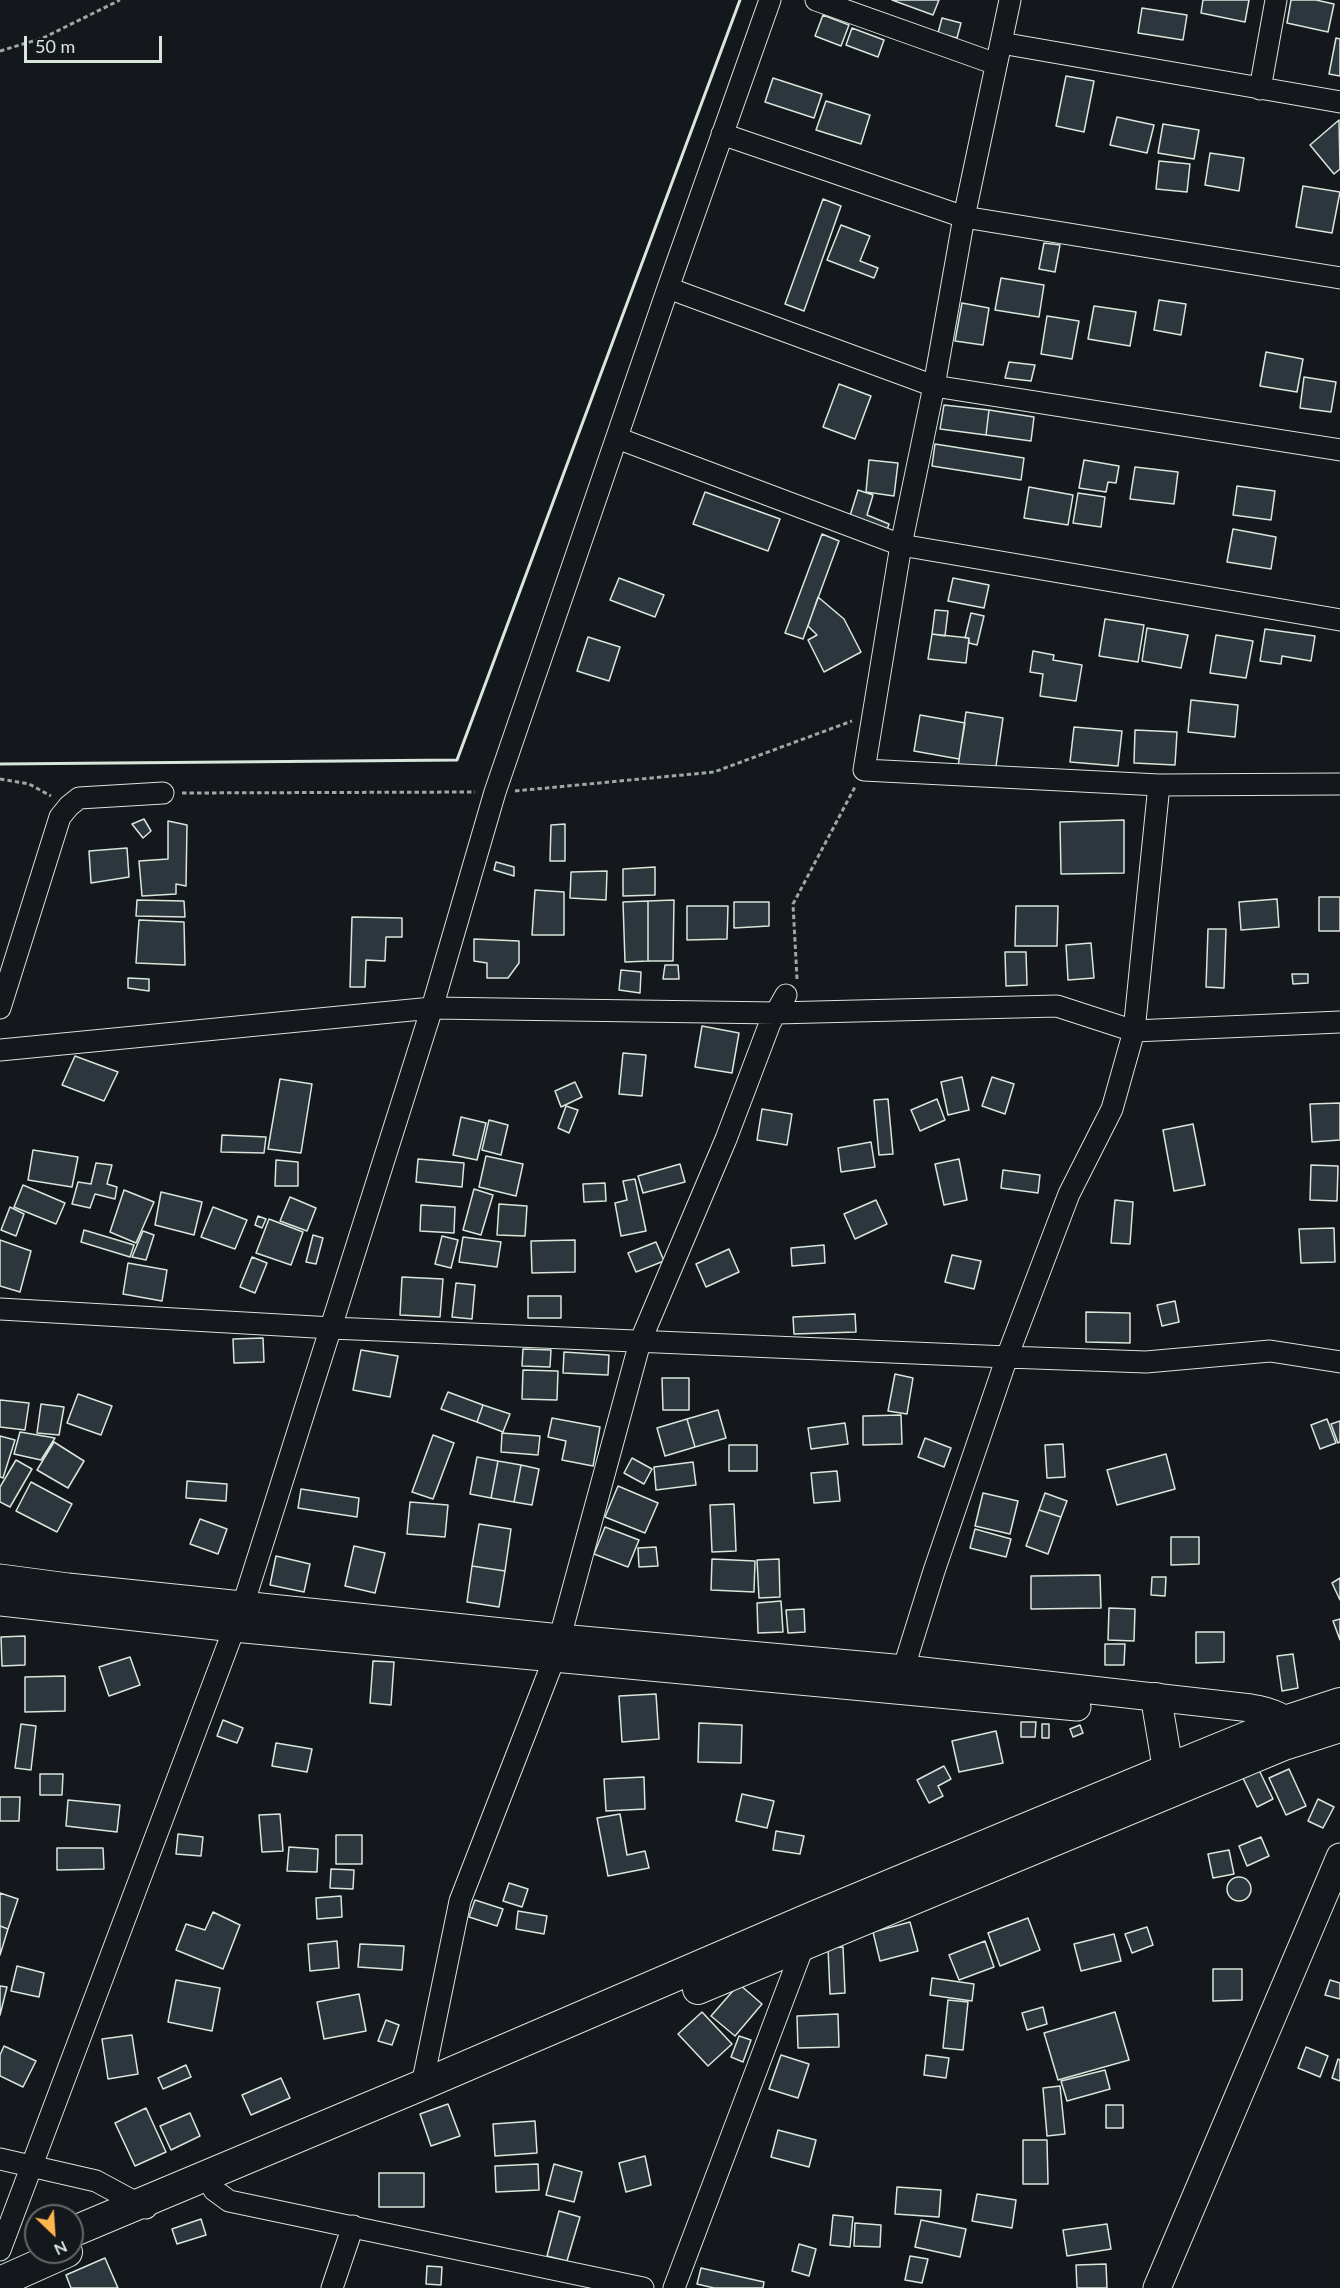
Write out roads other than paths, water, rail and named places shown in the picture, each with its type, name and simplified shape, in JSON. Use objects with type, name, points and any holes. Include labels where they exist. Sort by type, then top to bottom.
[{"type":"highway","points":[[211,2182],[422,2085],[815,1916],[1286,1733],[1340,1703]]},
{"type":"highway","points":[[1158,1707],[1170,1780]]},
{"type":"highway","points":[[1286,1733],[1340,1727]]},
{"type":"highway","points":[[84,2243],[147,2209],[211,2182],[804,1944],[1170,1780]]},
{"type":"highway","points":[[84,2228],[147,2209]]},
{"type":"highway","points":[[0,2263],[24,2253]]},
{"type":"highway","points":[[0,2282],[40,2264]]},
{"type":"main road","points":[[0,1578],[239,1616]]},
{"type":"main road","points":[[0,1602],[239,1616],[901,1679],[1158,1707],[1262,1709],[1286,1733]]},
{"type":"main road","points":[[1157,2288],[1340,1857]]},
{"type":"street","points":[[0,2250],[239,1616],[432,1008],[495,792],[668,288],[770,0]]},
{"type":"street","points":[[816,0],[996,64]]},
{"type":"street","points":[[1010,0],[964,217],[934,386],[902,545],[864,770],[1159,785],[1340,784]]},
{"type":"street","points":[[1260,89],[1276,0]]},
{"type":"street","points":[[1001,43],[1340,102]]},
{"type":"street","points":[[722,134],[964,217],[1340,278]]},
{"type":"street","points":[[668,288],[934,386],[1340,450]]},
{"type":"street","points":[[616,438],[902,545],[1340,620]]},
{"type":"street","points":[[901,1679],[934,1571],[1007,1357],[1069,1194],[1112,1108],[1134,1031],[1159,785]]},
{"type":"street","points":[[0,1008],[60,817],[79,798],[164,793]]},
{"type":"street","points":[[422,2085],[460,1901],[557,1648],[640,1342],[726,1139],[770,1023],[781,1004]]},
{"type":"street","points":[[0,1050],[432,1008],[781,1004],[1057,1006],[1134,1031],[1340,1022]]},
{"type":"street","points":[[0,1309],[332,1328],[1146,1362],[1270,1351],[1340,1362]]},
{"type":"street","points":[[674,2288],[815,1916]]},
{"type":"street","points":[[0,2159],[96,2181],[147,2209]]},
{"type":"street","points":[[211,2182],[220,2196],[229,2200],[643,2288]]},
{"type":"street","points":[[332,2288],[353,2226]]}]
